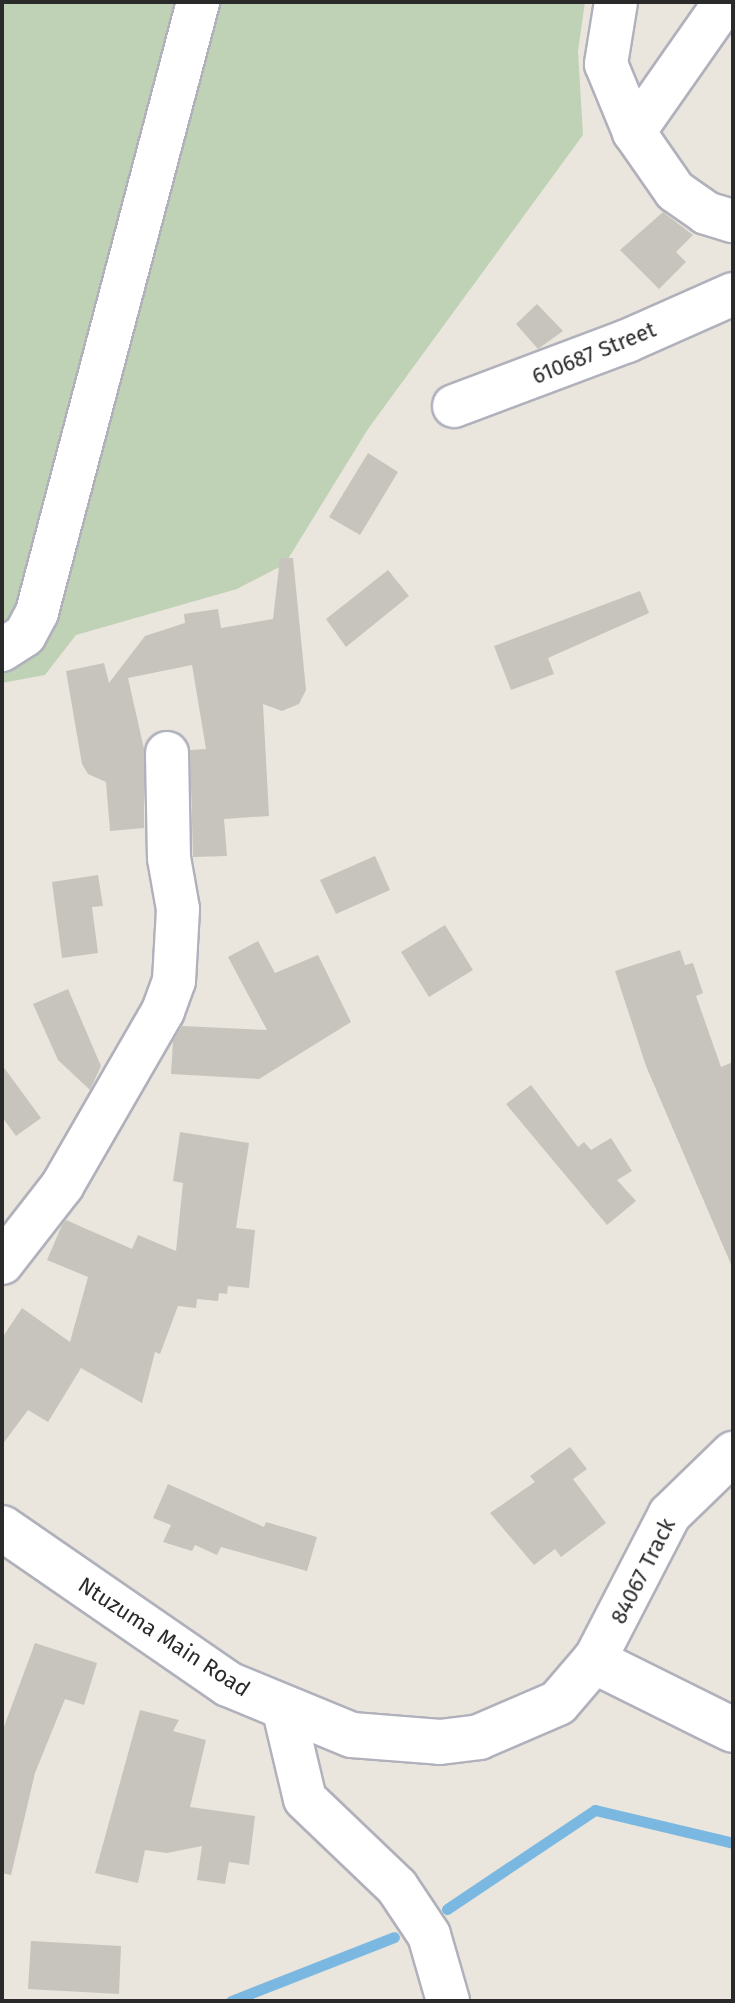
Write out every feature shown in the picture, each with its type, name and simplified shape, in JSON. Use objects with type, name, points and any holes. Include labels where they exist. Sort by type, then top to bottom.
[{"type":"main road","name":"Ntuzuma Main Road","points":[[2,1528],[228,1684],[284,1711],[352,1735],[392,1741],[479,1737],[558,1703],[594,1661]]},
{"type":"main road","points":[[594,1661],[733,1730]]},
{"type":"street","points":[[2,650],[25,635],[37,612],[198,2]]},
{"type":"street","points":[[616,2],[606,64],[634,132],[675,191],[706,213],[733,221]]},
{"type":"street","points":[[634,132],[725,2]]},
{"type":"street","name":"610687 Street","points":[[454,406],[627,341],[733,294]]},
{"type":"street","points":[[2,1263],[62,1186],[163,1011],[174,981],[178,909],[169,858],[167,753]]},
{"type":"street","name":"84067 Track","points":[[594,1661],[670,1514],[733,1453]]},
{"type":"street","points":[[284,1711],[305,1799],[397,1887],[429,1935],[448,2001]]},
{"type":"green space","points":[[2,2],[585,2],[578,51],[583,135],[368,429],[285,564],[237,589],[76,635],[45,675],[2,683]]},
{"type":"building","points":[[663,212],[693,235],[676,252],[686,262],[659,289],[620,250]]},
{"type":"building","points":[[537,304],[563,331],[538,349],[516,324]]},
{"type":"building","points":[[368,453],[398,472],[360,535],[329,517]]},
{"type":"building","points":[[280,558],[293,558],[306,690],[299,704],[282,711],[263,704],[269,816],[224,819],[227,856],[193,857],[190,750],[206,749],[192,665],[128,678],[144,749],[144,828],[110,831],[106,782],[88,774],[82,764],[66,671],[104,663],[109,683],[145,636],[185,623],[184,614],[218,609],[221,628],[273,619]]},
{"type":"building","points":[[388,570],[409,596],[346,647],[326,619]]},
{"type":"building","points":[[640,591],[649,613],[548,658],[554,674],[511,690],[494,646]]},
{"type":"building","points":[[375,856],[390,890],[336,914],[320,880]]},
{"type":"building","points":[[98,875],[103,906],[92,907],[98,953],[62,958],[52,882]]},
{"type":"building","points":[[445,925],[473,970],[429,997],[401,952]]},
{"type":"building","points":[[258,941],[275,973],[318,955],[351,1022],[259,1079],[171,1074],[173,1041],[182,1026],[267,1030],[228,957]]},
{"type":"building","points":[[680,950],[685,965],[693,963],[703,993],[696,996],[721,1067],[733,1062],[733,1269],[646,1066],[615,971]]},
{"type":"building","points":[[68,989],[101,1066],[90,1090],[58,1060],[33,1004]]},
{"type":"building","points":[[2,1065],[41,1118],[16,1136],[2,1117]]},
{"type":"building","points":[[531,1085],[578,1147],[584,1142],[591,1150],[611,1138],[632,1171],[617,1180],[636,1201],[607,1225],[506,1104]]},
{"type":"building","points":[[180,1132],[249,1143],[236,1228],[255,1230],[249,1288],[228,1286],[227,1294],[219,1293],[218,1301],[197,1299],[196,1308],[178,1306],[160,1354],[155,1352],[142,1403],[81,1368],[48,1422],[28,1410],[2,1445],[2,1338],[22,1308],[70,1342],[88,1277],[47,1260],[62,1225],[66,1220],[132,1249],[138,1235],[176,1251],[183,1183],[173,1181]]},
{"type":"building","points":[[570,1447],[587,1469],[573,1479],[606,1523],[561,1557],[555,1549],[534,1565],[490,1513],[535,1482],[530,1476]]},
{"type":"building","points":[[168,1484],[264,1527],[266,1522],[317,1537],[307,1571],[221,1547],[217,1555],[195,1545],[192,1551],[163,1542],[171,1525],[153,1518]]},
{"type":"building","points":[[35,1643],[97,1663],[84,1705],[65,1699],[35,1773],[11,1875],[2,1873],[2,1732]]},
{"type":"building","points":[[140,1710],[179,1720],[173,1731],[206,1740],[190,1807],[255,1816],[249,1865],[229,1862],[225,1884],[197,1880],[202,1846],[167,1853],[145,1850],[138,1883],[95,1873]]},
{"type":"building","points":[[31,1941],[121,1946],[119,1994],[28,1989]]},
{"type":"waterway","points":[[447,1909],[595,1810],[733,1843]]},
{"type":"waterway","points":[[231,2001],[394,1937]]}]
